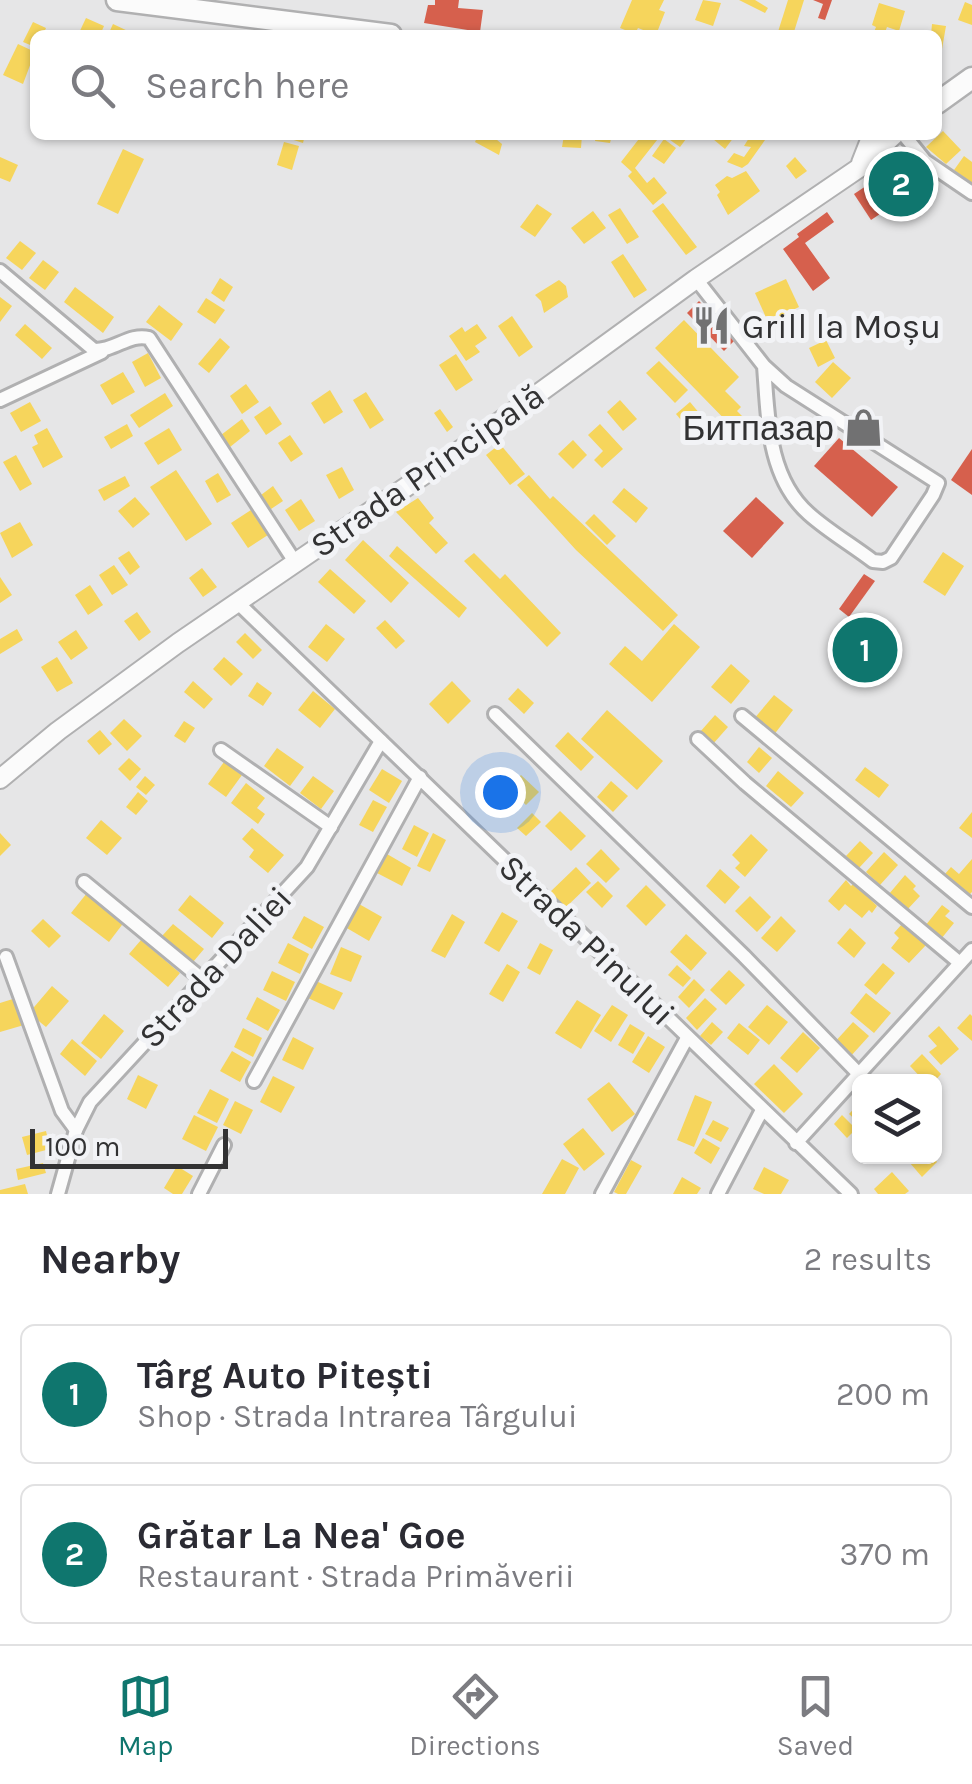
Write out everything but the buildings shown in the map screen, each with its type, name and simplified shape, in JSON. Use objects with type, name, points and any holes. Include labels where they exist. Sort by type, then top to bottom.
[{"type":"main road","points":[[117,0],[351,30]]},
{"type":"main road","points":[[942,99],[966,81]]},
{"type":"main road","points":[[859,168],[870,140]]},
{"type":"main road","name":"Strada Principală","points":[[0,779],[58,730],[859,168],[889,140]]},
{"type":"street","points":[[908,140],[925,161],[972,193]]},
{"type":"street","points":[[0,272],[94,350],[104,351]]},
{"type":"street","points":[[696,280],[764,366],[786,386],[938,482],[933,496],[891,558],[884,562],[874,560],[808,513],[794,497],[778,467],[771,441],[764,366]]},
{"type":"street","points":[[0,400],[138,335],[149,338],[295,562]]},
{"type":"street","name":"Strada Pinului","points":[[237,602],[850,1194]]},
{"type":"street","points":[[495,714],[744,956],[859,1074],[972,950]]},
{"type":"street","points":[[742,716],[972,907]]},
{"type":"street","points":[[698,738],[960,963]]},
{"type":"street","name":"Strada Daliei","points":[[58,1194],[76,1130],[90,1102],[307,867],[381,741]]},
{"type":"street","points":[[221,750],[331,826]]},
{"type":"street","points":[[254,1081],[420,777]]},
{"type":"street","points":[[84,882],[203,980]]},
{"type":"street","points":[[6,957],[62,1110],[76,1130]]},
{"type":"street","points":[[602,1194],[687,1038]]},
{"type":"street","points":[[796,1143],[852,1082]]},
{"type":"street","points":[[718,1194],[762,1110]]},
{"type":"street","points":[[199,1194],[224,1146]]},
{"type":"place","name":"Grătar La Nea' Goe","points":[[901,184]]},
{"type":"place","name":"Grill la Moșu","points":[[712,326]]},
{"type":"place","name":"Битпазар","points":[[864,428]]},
{"type":"place","name":"Târg Auto Pitești","points":[[865,650]]}]
